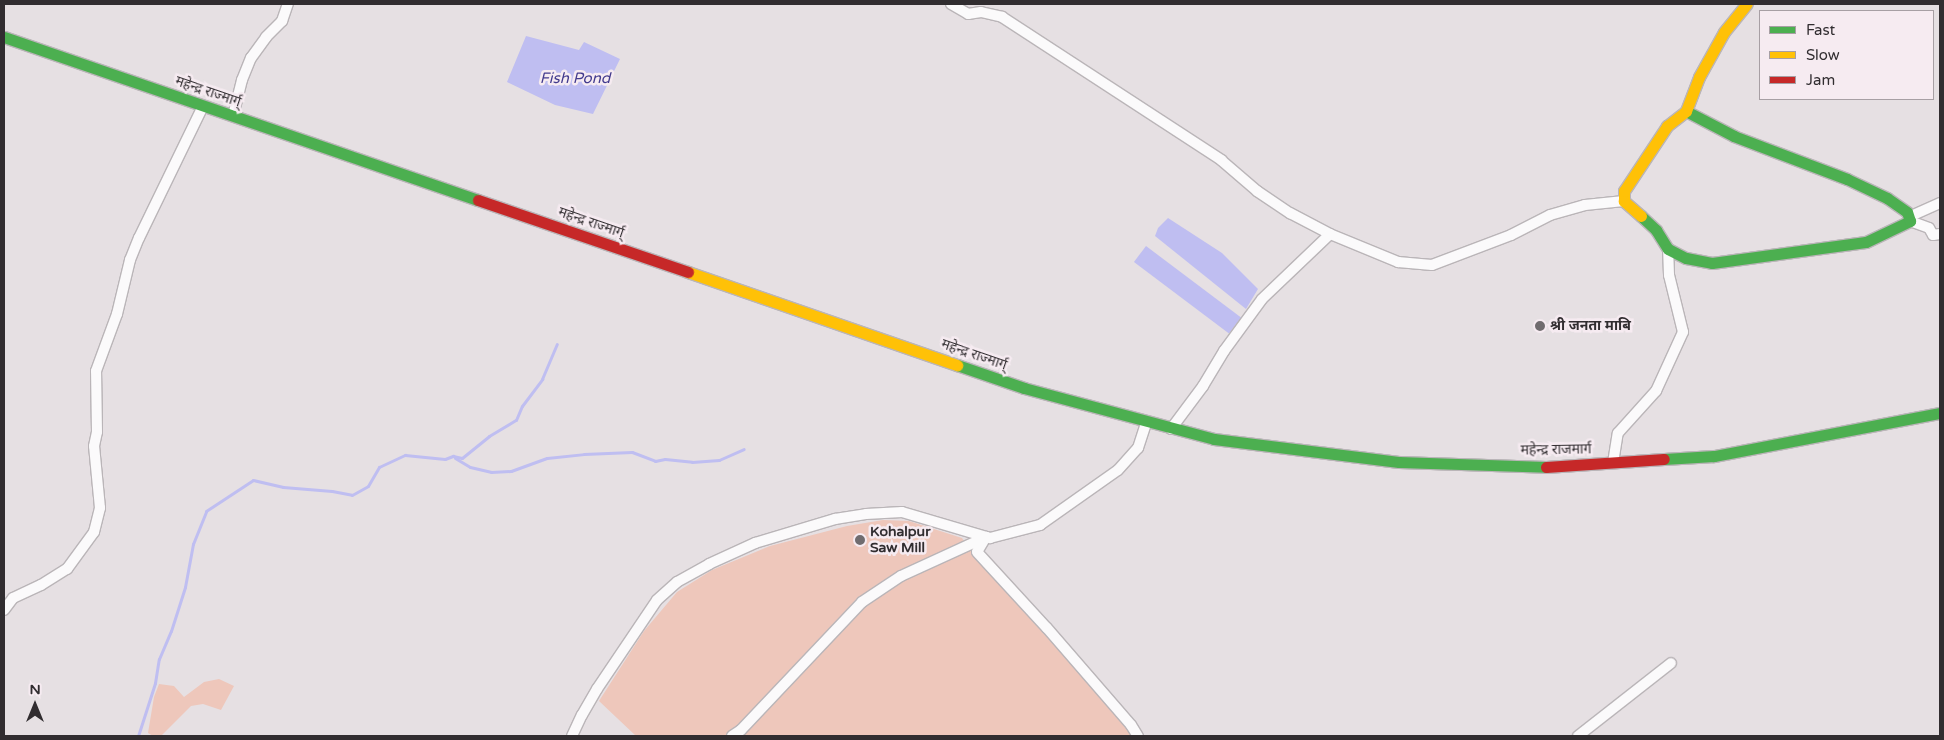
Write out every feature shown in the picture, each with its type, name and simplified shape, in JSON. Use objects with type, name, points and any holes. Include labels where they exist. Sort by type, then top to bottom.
[{"type":"main road","points":[[1686,111],[1734,136],[1847,178],[1887,198],[1907,212],[1910,221],[1866,242],[1741,261],[1712,263],[1686,258],[1668,249],[1656,230],[1624,201],[1624,191],[1667,126],[1686,111],[1699,77],[1724,32],[1747,4]]},
{"type":"main road","name":"महेन्द्र राज्मार्ग्","points":[[4,37],[1024,388],[1171,429]]},
{"type":"main road","name":"महेन्द्र राजमार्ग","points":[[1171,429],[1214,439],[1399,462],[1548,467],[1714,456],[1940,413]]},
{"type":"street","points":[[233,116],[242,80],[251,58],[266,37],[282,21],[288,4]]},
{"type":"street","points":[[950,4],[968,14],[981,12],[1002,17],[1221,160],[1257,191],[1290,213],[1330,234],[1398,262],[1432,265],[1510,235],[1550,215],[1585,205],[1624,201]]},
{"type":"street","points":[[4,610],[13,598],[42,585],[67,569],[94,532],[100,508],[94,446],[98,411],[96,371],[117,314],[130,260],[138,238],[203,106]]},
{"type":"street","points":[[1940,203],[1913,215],[1910,221],[1928,228],[1933,235],[1940,234]]},
{"type":"street","points":[[1171,429],[1203,386],[1239,328],[1262,299],[1330,234]]},
{"type":"street","points":[[1613,463],[1618,433],[1656,391],[1683,332],[1669,275],[1668,249]]},
{"type":"street","points":[[572,736],[582,714],[597,689],[657,600],[676,582],[755,542],[835,519],[866,514],[902,512],[990,538],[1040,526],[1118,470],[1138,448],[1147,421]]},
{"type":"street","points":[[732,736],[741,730],[862,602],[901,576],[986,537]]},
{"type":"street","points":[[986,537],[977,552],[1054,636],[1131,725],[1138,736]]},
{"type":"street","points":[[1578,736],[1671,662]]},
{"type":"shaded area","points":[[883,520],[909,521],[962,538],[974,556],[1126,724],[1133,736],[636,736],[599,701],[644,631],[677,592],[712,570],[770,546],[847,526]]},
{"type":"shaded area","points":[[219,679],[234,686],[221,710],[203,704],[191,706],[162,735],[153,736],[148,733],[154,697],[159,684],[174,686],[184,697],[204,682]]},
{"type":"water","name":"Fish Pond","points":[[526,36],[579,50],[584,42],[620,59],[593,114],[555,105],[507,82]]},
{"type":"water","points":[[1168,218],[1222,253],[1258,289],[1246,309],[1155,236],[1158,228]]},
{"type":"water","points":[[1146,246],[1241,318],[1229,334],[1134,262]]},
{"type":"waterway","points":[[138,736],[155,683],[159,659],[171,631],[185,587],[193,544],[206,511],[253,480],[283,487],[332,491],[352,495],[368,486],[379,467],[405,455],[445,459],[453,456],[462,458],[489,436],[516,420],[522,406],[542,379],[557,344]]},
{"type":"waterway","points":[[455,458],[470,467],[491,472],[511,471],[547,458],[584,454],[632,452],[655,461],[665,459],[692,462],[719,460],[744,449]]},
{"type":"traffic: fast","points":[[4,37],[478,200]]},
{"type":"traffic: fast","points":[[1641,216],[1656,230],[1668,249],[1686,258],[1712,263],[1866,242],[1910,221],[1907,212],[1887,198],[1847,179],[1734,136],[1686,111]]},
{"type":"traffic: fast","points":[[957,365],[1024,388],[1214,439],[1399,462],[1546,467]]},
{"type":"traffic: fast","points":[[1664,459],[1714,456],[1940,413]]},
{"type":"traffic: slow","points":[[1641,216],[1624,201],[1624,191],[1667,126],[1686,111],[1699,77],[1724,32],[1747,4]]},
{"type":"traffic: slow","points":[[688,272],[957,365]]},
{"type":"traffic: jam","points":[[478,200],[688,272]]},
{"type":"traffic: jam","points":[[1546,467],[1664,459]]},
{"type":"place","name":"श्री जनता माबि","points":[[1540,326]]},
{"type":"place","name":"Kohalpur Saw Mill","points":[[860,540]]}]
